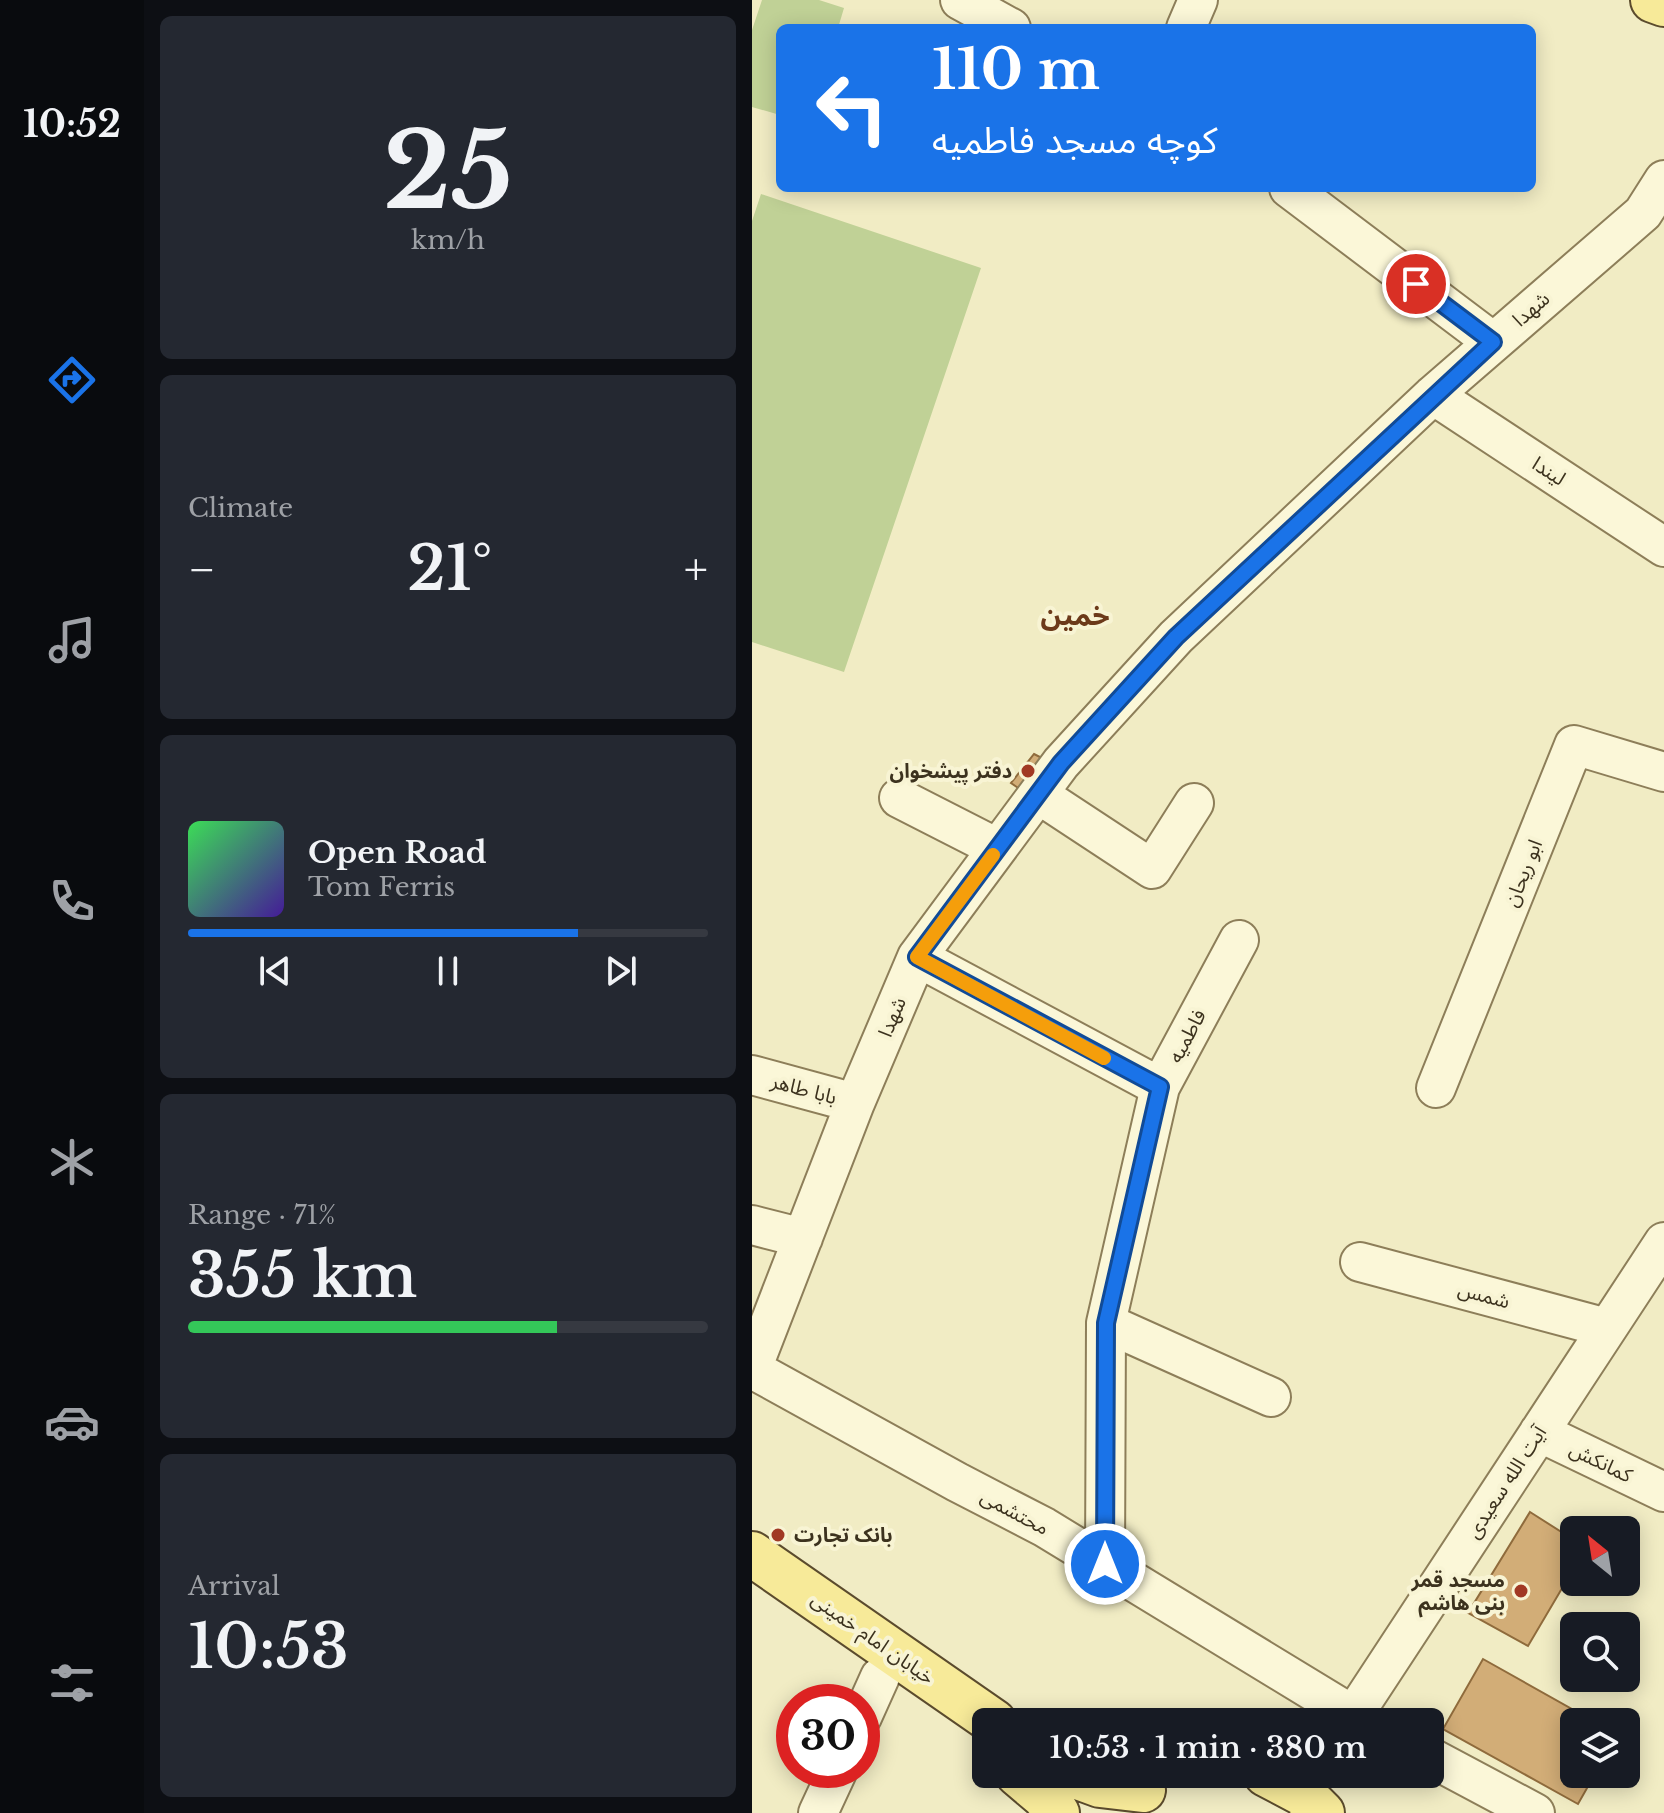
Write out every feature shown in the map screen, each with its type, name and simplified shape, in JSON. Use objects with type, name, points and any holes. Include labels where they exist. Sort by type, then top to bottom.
[{"type":"main road","points":[[1653,0],[1664,4]]},
{"type":"main road","name":"خیابان امام خمینی","points":[[752,1554],[974,1708]]},
{"type":"main road","name":"خیابان امام خمینی","points":[[752,1586],[972,1738]]},
{"type":"main road","points":[[1035,1788],[1057,1813]]},
{"type":"main road","points":[[1120,1788],[1146,1792]]},
{"type":"street","points":[[960,0],[1004,24]]},
{"type":"street","points":[[1188,24],[1198,0]]},
{"type":"street","name":"شهدا","points":[[752,1369],[855,1103],[917,957],[1061,763],[1176,637],[1433,395],[1493,342],[1654,215],[1664,180]]},
{"type":"street","points":[[1294,192],[1493,342]]},
{"type":"street","name":"لیندا","points":[[1433,395],[1664,547]]},
{"type":"street","name":"ابو ریحان","points":[[1436,1088],[1574,745],[1664,772]]},
{"type":"street","points":[[1038,794],[1152,869],[1194,803]]},
{"type":"street","points":[[899,798],[997,848]]},
{"type":"street","name":"فاطمیه","points":[[1105,1564],[1106,1323],[1160,1087],[1239,940]]},
{"type":"street","points":[[917,957],[1160,1087]]},
{"type":"street","name":"بابا طاهر","points":[[752,1075],[855,1103]]},
{"type":"street","points":[[752,1225],[803,1238]]},
{"type":"street","name":"آیت الله سعیدی","points":[[1363,1708],[1664,1242]]},
{"type":"street","name":"شمس","points":[[1360,1262],[1607,1328]]},
{"type":"street","points":[[1106,1323],[1271,1397]]},
{"type":"street","name":"محتشمی","points":[[752,1369],[1044,1527],[1336,1708]]},
{"type":"street","name":"کمانکش","points":[[1539,1432],[1664,1492]]},
{"type":"street","points":[[877,1684],[880,1677]]},
{"type":"street","points":[[1444,1764],[1535,1813]]},
{"type":"street","points":[[818,1813],[830,1788]]},
{"type":"green space","points":[[762,0],[819,0],[844,8],[839,24],[776,24],[776,114],[752,107],[752,30]]},
{"type":"green space","points":[[761,194],[981,268],[844,672],[752,642],[752,221]]},
{"type":"building","name":"دفتر پیشخوان","points":[[1034,754],[1044,759],[1021,790],[1011,783]]},
{"type":"building","name":"مسجد قمر بنی هاشم","points":[[1530,1512],[1560,1531],[1560,1592],[1528,1646],[1468,1613]]},
{"type":"building","points":[[1483,1659],[1570,1708],[1560,1708],[1560,1788],[1587,1788],[1578,1804],[1444,1727]]},
{"type":"slow traffic","points":[[993,855],[917,957],[1104,1058]]},
{"type":"place","name":"دفتر پیشخوان","points":[[1028,771]]},
{"type":"place","name":"بانک تجارت","points":[[778,1535]]},
{"type":"place","name":"مسجد قمر بنی هاشم","points":[[1521,1591]]},
{"type":"district","name":"خمین","points":[[1075,615]]},
{"type":"route","points":[[1105,1564],[1106,1323],[1160,1087],[917,957],[1061,763],[1176,637],[1493,342],[1416,284]]}]
